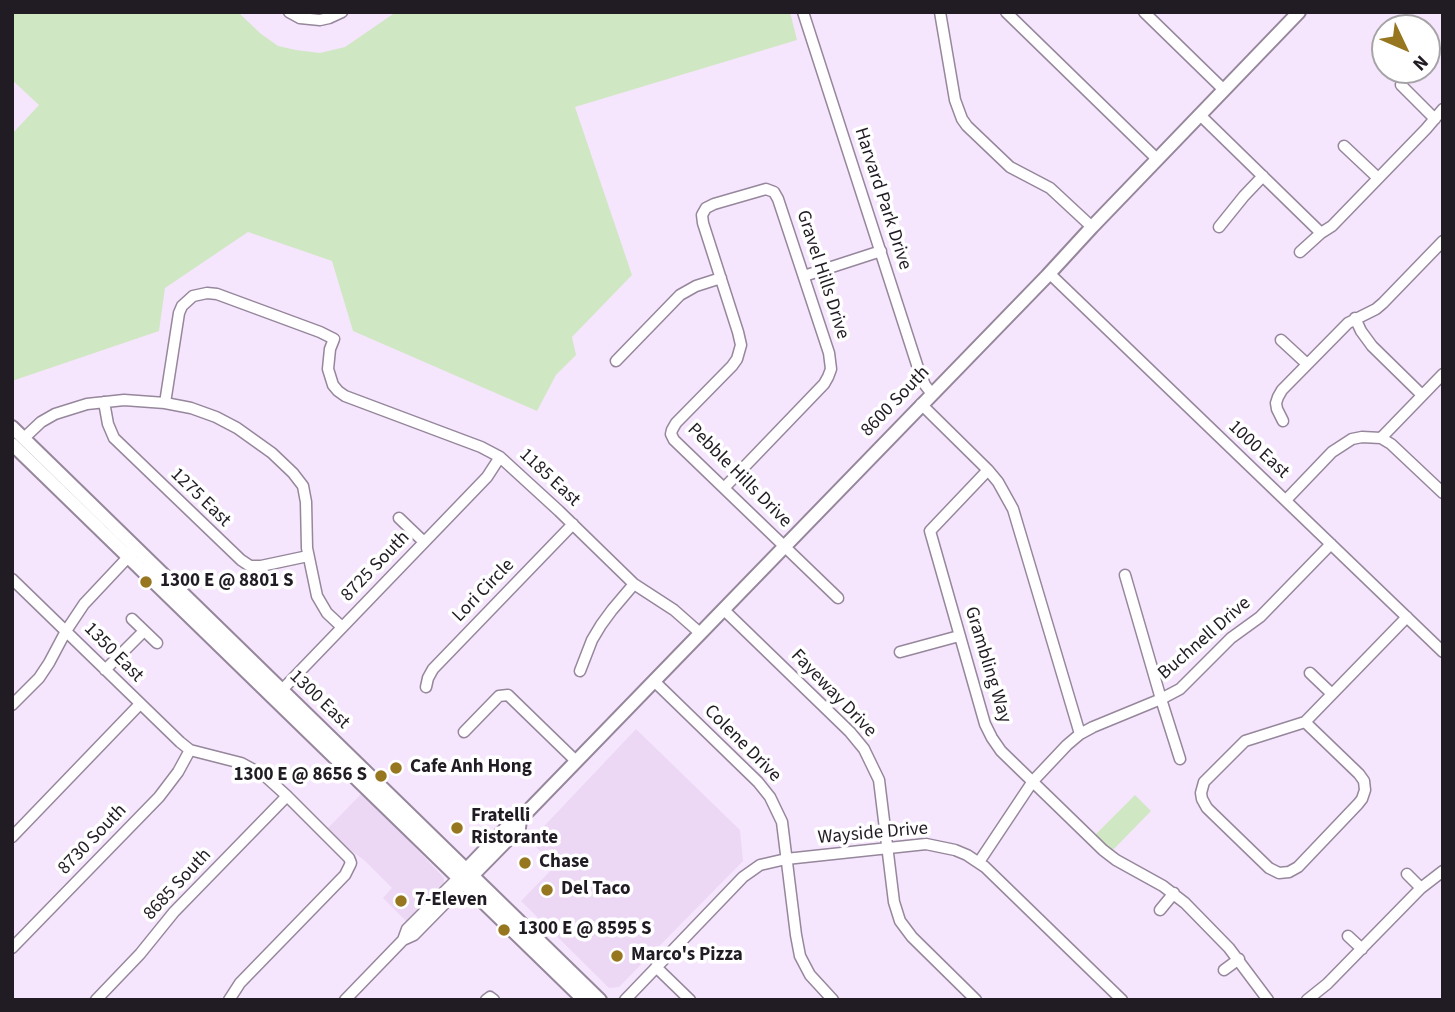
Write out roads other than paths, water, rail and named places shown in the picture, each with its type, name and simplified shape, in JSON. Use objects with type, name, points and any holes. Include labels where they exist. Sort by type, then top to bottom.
[{"type":"main road","name":"8600 South","points":[[465,877],[519,828],[520,819],[1300,12]]},
{"type":"main road","name":"1300 East","points":[[12,427],[18,441],[277,694],[567,976],[600,1000]]},
{"type":"main road","name":"1300 East","points":[[567,976],[584,1000]]},
{"type":"street","points":[[289,12],[310,20],[329,18],[342,12]]},
{"type":"street","name":"Harvard Park Drive","points":[[803,12],[922,379],[932,394]]},
{"type":"street","points":[[940,12],[955,100],[962,119],[1010,167],[1050,187],[1092,227]]},
{"type":"street","points":[[1006,12],[1157,159]]},
{"type":"street","points":[[1144,12],[1224,90]]},
{"type":"street","points":[[1401,85],[1435,119]]},
{"type":"street","points":[[1300,252],[1332,226],[1443,109]]},
{"type":"street","points":[[1200,115],[1321,233]]},
{"type":"street","points":[[1344,146],[1378,178]]},
{"type":"street","points":[[1219,227],[1263,176]]},
{"type":"street","name":"Gravel Hills Drive","points":[[704,211],[714,204],[760,189],[774,192],[831,360],[824,384],[724,488]]},
{"type":"street","name":"Pebble Hills Drive","points":[[704,211],[703,223],[738,332],[740,352],[732,366],[676,423],[671,433],[674,440],[838,598]]},
{"type":"street","points":[[1283,421],[1277,409],[1282,390],[1341,329],[1383,303],[1443,241]]},
{"type":"street","points":[[804,276],[881,251]]},
{"type":"street","name":"1000 East","points":[[1049,273],[1443,652]]},
{"type":"street","points":[[616,360],[680,295],[696,286],[721,278]]},
{"type":"street","name":"1185 East","points":[[165,402],[180,313],[182,306],[193,296],[207,293],[225,297],[320,332],[334,340],[328,369],[333,385],[345,396],[481,447],[500,457],[634,584],[674,610],[700,633]]},
{"type":"street","points":[[1355,318],[1372,346],[1422,395]]},
{"type":"street","points":[[1281,340],[1307,364]]},
{"type":"street","points":[[1381,438],[1443,374]]},
{"type":"street","points":[[18,441],[55,414],[124,400],[165,402],[191,408],[237,428],[272,453],[303,486],[308,556],[320,602],[342,627]]},
{"type":"street","name":"1275 East","points":[[104,402],[114,438],[241,560],[250,566],[261,566],[308,556]]},
{"type":"street","points":[[921,404],[988,470],[1013,509],[1080,734]]},
{"type":"street","points":[[1286,500],[1332,452],[1352,439],[1362,437],[1381,438],[1391,443],[1443,493]]},
{"type":"street","name":"8725 South","points":[[277,694],[487,477],[500,457]]},
{"type":"street","name":"Grambling Way","points":[[988,470],[930,531],[988,731],[996,745],[1103,850],[1174,893],[1239,959],[1268,1000]]},
{"type":"street","points":[[399,518],[424,542]]},
{"type":"street","name":"Lori Circle","points":[[426,687],[433,669],[573,524]]},
{"type":"street","name":"Buchnell Drive","points":[[979,862],[1033,781],[1067,745],[1093,727],[1180,689],[1231,638],[1259,617],[1331,544]]},
{"type":"street","points":[[12,705],[39,678],[84,604],[133,553]]},
{"type":"street","points":[[1125,576],[1180,759]]},
{"type":"street","name":"1350 East","points":[[13,581],[190,750]]},
{"type":"street","points":[[580,671],[601,625],[634,584]]},
{"type":"street","name":"Fayeway Drive","points":[[723,609],[850,732],[864,749],[879,780],[894,902],[905,930],[976,1000]]},
{"type":"street","points":[[1305,722],[1359,774],[1365,785],[1364,794],[1358,804],[1298,867],[1284,874],[1269,868],[1207,808],[1202,799],[1201,788],[1208,777],[1245,741],[1305,722],[1407,617]]},
{"type":"street","points":[[132,619],[157,643]]},
{"type":"street","points":[[105,670],[144,631]]},
{"type":"street","points":[[900,652],[959,636]]},
{"type":"street","points":[[1310,673],[1332,694]]},
{"type":"street","name":"Colene Drive","points":[[653,681],[765,789],[775,805],[782,822],[800,956],[810,975],[833,1000]]},
{"type":"street","points":[[464,732],[499,696],[508,695],[576,761]]},
{"type":"street","points":[[12,837],[141,704]]},
{"type":"street","points":[[190,750],[242,763],[265,776],[345,852],[351,863],[345,875],[240,982],[229,999]]},
{"type":"street","name":"8730 South","points":[[12,948],[159,797],[190,750]]},
{"type":"street","name":"8685 South","points":[[96,1000],[140,954],[174,912],[288,796]]},
{"type":"street","name":"Wayside Drive","points":[[625,1000],[752,870],[786,859],[926,844],[942,846],[979,862],[1122,1000]]},
{"type":"street","points":[[1307,1000],[1327,984],[1421,888],[1443,872]]},
{"type":"street","points":[[1407,874],[1421,888]]},
{"type":"street","name":"8600 South","points":[[345,1000],[403,940],[414,935],[465,877]]},
{"type":"street","points":[[1160,910],[1174,893]]},
{"type":"street","points":[[1348,936],[1362,949]]},
{"type":"street","points":[[1224,970],[1239,959]]},
{"type":"street","points":[[656,967],[690,1000]]},
{"type":"place","name":"1300 E @ 8801 S","points":[[146,582]]},
{"type":"place","name":"Cafe Anh Hong","points":[[396,768]]},
{"type":"place","name":"1300 E @ 8656 S","points":[[381,776]]},
{"type":"place","name":"Fratelli Ristorante","points":[[457,828]]},
{"type":"place","name":"Chase","points":[[525,863]]},
{"type":"place","name":"Del Taco","points":[[547,890]]},
{"type":"place","name":"7-Eleven","points":[[401,901]]},
{"type":"place","name":"1300 E @ 8595 S","points":[[504,930]]},
{"type":"place","name":"Marco's Pizza","points":[[617,956]]}]
